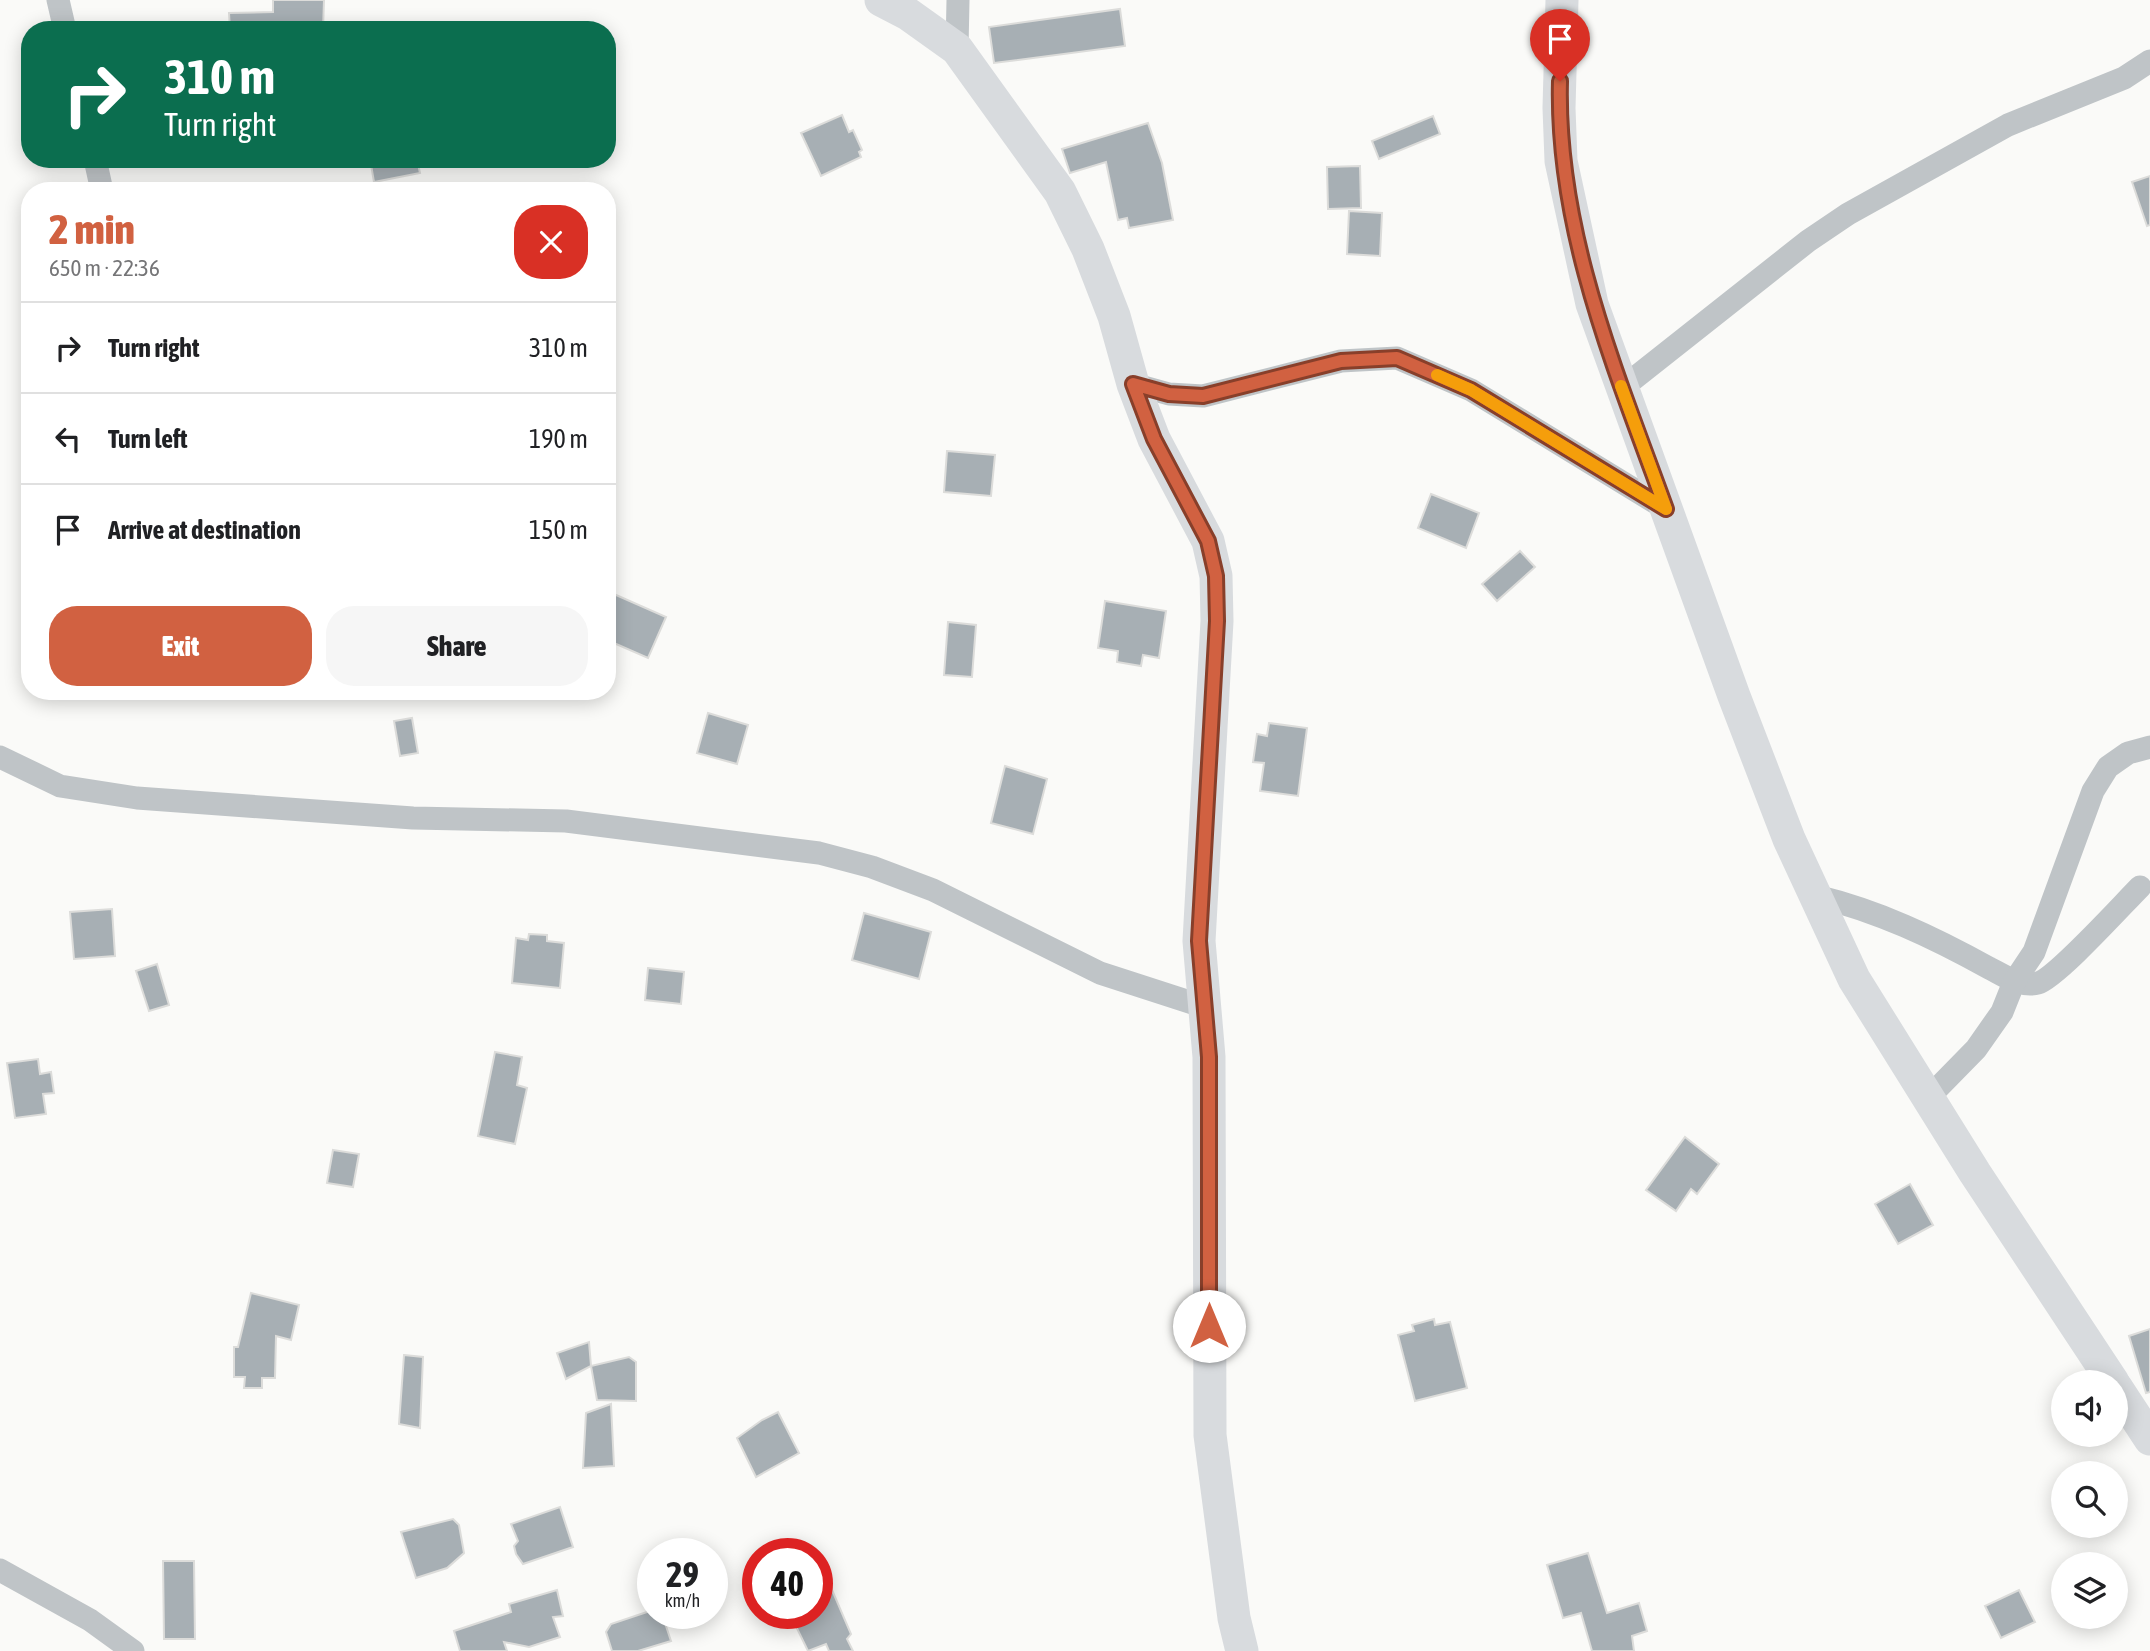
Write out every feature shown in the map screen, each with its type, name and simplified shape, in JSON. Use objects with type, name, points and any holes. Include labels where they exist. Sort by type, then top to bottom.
[{"type":"street","points":[[58,0],[63,21]]},
{"type":"street","points":[[881,0],[908,14],[957,49],[1060,192],[1114,316],[1133,384],[1154,439],[1208,541],[1216,576],[1217,621],[1199,941],[1209,1057],[1210,1435],[1234,1618],[1242,1651]]},
{"type":"street","points":[[957,49],[958,0]]},
{"type":"street","points":[[1562,0],[1559,108],[1561,161],[1592,304],[1784,826],[1854,979],[2104,1370]]},
{"type":"street","points":[[1622,388],[1808,240],[1848,214],[2008,125],[2124,78],[2150,61]]},
{"type":"street","points":[[1133,384],[1169,394],[1203,396],[1341,361],[1397,358],[1471,390],[1666,509]]},
{"type":"street","points":[[1928,1098],[1976,1049],[2002,1012],[2014,982],[2034,952],[2092,791],[2108,767],[2128,753],[2150,747]]},
{"type":"street","points":[[0,757],[60,786],[137,798],[413,818],[566,821],[818,853],[873,867],[933,890],[1100,973],[1205,1007]]},
{"type":"street","points":[[1816,896],[1861,907],[1935,938],[2014,982],[2038,983],[2056,971],[2140,887]]},
{"type":"street","points":[[2128,1406],[2150,1438]]},
{"type":"street","points":[[0,1570],[90,1619],[133,1651]]},
{"type":"building","points":[[273,0],[324,0],[323,21],[229,21],[229,13],[273,12]]},
{"type":"building","points":[[1120,9],[1125,46],[994,63],[989,27]]},
{"type":"building","points":[[842,115],[849,132],[853,130],[862,150],[859,152],[861,157],[821,176],[801,133]]},
{"type":"building","points":[[1433,116],[1440,134],[1379,159],[1372,141]]},
{"type":"building","points":[[1148,123],[1162,163],[1173,220],[1129,228],[1127,218],[1118,220],[1106,162],[1070,173],[1062,149]]},
{"type":"building","points":[[1360,166],[1361,208],[1328,209],[1327,167]]},
{"type":"building","points":[[372,168],[419,168],[420,173],[374,182]]},
{"type":"building","points":[[2150,176],[2150,225],[2147,226],[2132,182]]},
{"type":"building","points":[[1349,211],[1382,213],[1380,256],[1347,254]]},
{"type":"building","points":[[947,451],[995,455],[991,496],[944,492]]},
{"type":"building","points":[[1431,494],[1479,513],[1466,548],[1418,528]]},
{"type":"building","points":[[1520,551],[1535,567],[1497,601],[1482,584]]},
{"type":"building","points":[[616,595],[666,617],[648,658],[616,644]]},
{"type":"building","points":[[1105,601],[1166,611],[1159,658],[1143,655],[1141,666],[1117,662],[1118,651],[1098,648]]},
{"type":"building","points":[[948,622],[976,625],[972,677],[944,675]]},
{"type":"building","points":[[708,713],[748,725],[737,764],[697,753]]},
{"type":"building","points":[[412,718],[418,753],[400,756],[394,721]]},
{"type":"building","points":[[1269,723],[1307,728],[1298,796],[1260,791],[1264,763],[1253,762],[1257,734],[1267,736]]},
{"type":"building","points":[[1005,766],[1047,779],[1033,834],[991,823]]},
{"type":"building","points":[[112,909],[115,956],[74,959],[70,912]]},
{"type":"building","points":[[864,913],[931,932],[919,979],[852,960]]},
{"type":"building","points":[[529,934],[547,935],[547,941],[564,943],[560,988],[512,983],[516,938],[528,940]]},
{"type":"building","points":[[157,964],[169,1005],[149,1011],[136,971]]},
{"type":"building","points":[[648,968],[684,972],[681,1004],[645,1000]]},
{"type":"building","points":[[495,1052],[522,1057],[517,1085],[527,1088],[515,1144],[478,1136]]},
{"type":"building","points":[[38,1059],[40,1074],[51,1072],[54,1093],[43,1094],[46,1114],[15,1118],[7,1063]]},
{"type":"building","points":[[1685,1137],[1719,1164],[1697,1194],[1691,1189],[1676,1211],[1646,1190]]},
{"type":"building","points":[[333,1150],[359,1154],[353,1187],[327,1183]]},
{"type":"building","points":[[1910,1184],[1933,1225],[1898,1244],[1875,1204]]},
{"type":"building","points":[[251,1293],[299,1305],[291,1340],[276,1336],[275,1378],[262,1378],[262,1388],[244,1388],[245,1377],[234,1377],[234,1347],[238,1347]]},
{"type":"building","points":[[1434,1319],[1435,1325],[1450,1322],[1467,1388],[1415,1401],[1398,1335],[1414,1331],[1412,1325]]},
{"type":"building","points":[[2150,1329],[2150,1392],[2146,1393],[2129,1336]]},
{"type":"building","points":[[589,1342],[591,1366],[566,1379],[557,1353]]},
{"type":"building","points":[[404,1355],[423,1357],[420,1428],[399,1424]]},
{"type":"building","points":[[629,1357],[636,1362],[636,1401],[597,1400],[591,1366]]},
{"type":"building","points":[[611,1404],[614,1466],[583,1468],[586,1413]]},
{"type":"building","points":[[778,1412],[799,1453],[756,1477],[737,1438]]},
{"type":"building","points":[[560,1507],[573,1547],[523,1564],[516,1554],[514,1546],[518,1541],[511,1524]]},
{"type":"building","points":[[453,1519],[459,1525],[464,1553],[447,1568],[416,1578],[401,1532]]},
{"type":"building","points":[[1588,1553],[1607,1613],[1639,1603],[1647,1631],[1632,1636],[1634,1651],[1592,1651],[1581,1613],[1563,1618],[1547,1565]]},
{"type":"building","points":[[163,1561],[194,1561],[195,1639],[164,1639]]},
{"type":"building","points":[[557,1590],[563,1616],[553,1617],[560,1637],[529,1647],[504,1642],[507,1651],[460,1651],[454,1631],[511,1612],[509,1604]]},
{"type":"building","points":[[2019,1590],[2035,1622],[2001,1638],[1985,1606]]},
{"type":"building","points":[[833,1592],[851,1634],[847,1639],[853,1651],[829,1651],[826,1644],[808,1651],[797,1629],[833,1629]]},
{"type":"building","points":[[637,1615],[637,1629],[667,1629],[671,1641],[638,1651],[612,1651],[606,1632],[611,1624]]},
{"type":"slow traffic","points":[[1437,375],[1471,390],[1666,509],[1621,386]]},
{"type":"route","points":[[1209,1326],[1209,1057],[1199,941],[1217,621],[1216,576],[1208,541],[1154,439],[1133,384],[1169,394],[1203,396],[1341,361],[1397,358],[1471,390],[1666,509],[1592,304],[1561,161],[1560,81]]}]
